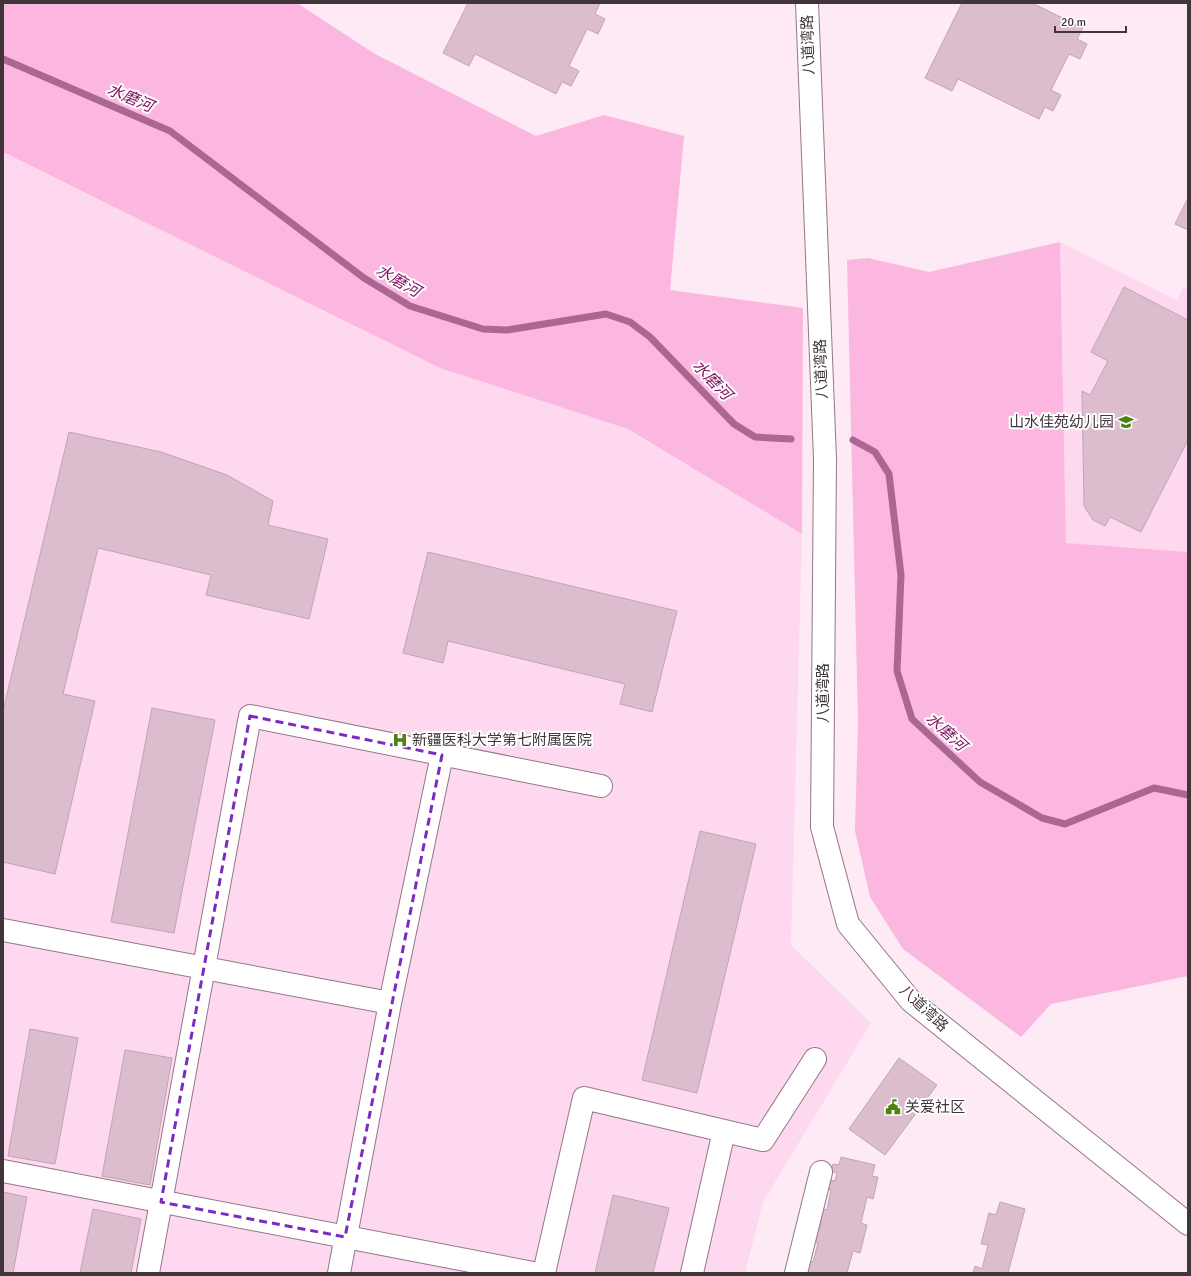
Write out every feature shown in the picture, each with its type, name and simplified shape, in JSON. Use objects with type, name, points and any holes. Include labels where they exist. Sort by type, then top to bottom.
[{"type":"street","name":"八道湾路","points":[[807,3],[824,459],[822,827],[848,924],[911,1001],[1188,1224]]},
{"type":"street","points":[[148,1273],[250,716],[601,786]]},
{"type":"street","points":[[338,1273],[390,1003],[442,755]]},
{"type":"street","points":[[3,930],[390,1003]]},
{"type":"street","points":[[544,1273],[584,1098],[763,1140],[815,1058]]},
{"type":"street","points":[[692,1273],[724,1131]]},
{"type":"street","points":[[3,1171],[533,1273]]},
{"type":"street","points":[[796,1273],[821,1172]]},
{"type":"highlighted area","points":[[250,716],[442,755],[345,1237],[161,1202]]},
{"type":"shaded area","points":[[3,3],[297,3],[375,54],[536,136],[604,115],[684,136],[670,290],[803,308],[802,534],[628,429],[440,368],[3,152]]},
{"type":"shaded area","name":"新疆医科大学第七附属医院","points":[[3,152],[440,368],[628,429],[802,534],[791,945],[871,1023],[763,1202],[745,1273],[3,1273]]},
{"type":"shaded area","name":"山水佳苑幼儿园","points":[[1060,242],[1177,300],[1183,288],[1188,290],[1188,552],[1066,544]]},
{"type":"shaded area","points":[[1060,242],[1066,543],[1188,552],[1188,976],[1051,1004],[1021,1037],[903,949],[870,897],[855,831],[858,721],[847,260],[868,258],[929,272]]},
{"type":"building","points":[[468,3],[600,3],[595,14],[605,19],[598,34],[587,29],[569,66],[579,71],[571,86],[562,82],[556,94],[475,54],[469,66],[443,53]]},
{"type":"building","points":[[962,3],[1032,3],[1083,28],[1077,39],[1087,44],[1080,59],[1069,54],[1051,90],[1061,95],[1053,111],[1045,107],[1039,119],[958,79],[952,91],[925,78]]},
{"type":"building","points":[[1188,198],[1188,230],[1175,224]]},
{"type":"building","points":[[1124,287],[1188,320],[1188,440],[1141,532],[1110,517],[1105,526],[1093,520],[1084,506],[1082,391],[1090,395],[1108,361],[1091,352]]},
{"type":"building","points":[[69,432],[161,452],[227,475],[273,501],[268,525],[328,539],[309,619],[206,595],[211,575],[98,548],[63,694],[95,701],[55,874],[3,862],[3,711]]},
{"type":"building","points":[[428,552],[677,611],[652,712],[620,704],[625,684],[448,641],[443,663],[403,653]]},
{"type":"building","points":[[152,708],[215,720],[174,933],[111,922]]},
{"type":"building","points":[[700,831],[756,844],[697,1093],[642,1080]]},
{"type":"building","points":[[30,1029],[78,1038],[55,1164],[8,1156]]},
{"type":"building","points":[[125,1050],[172,1058],[150,1185],[102,1176]]},
{"type":"building","name":"关爱社区","points":[[899,1058],[937,1085],[885,1155],[849,1129]]},
{"type":"building","points":[[841,1157],[875,1165],[872,1176],[878,1177],[873,1199],[867,1197],[861,1223],[867,1225],[860,1253],[853,1251],[847,1273],[803,1273],[806,1260],[813,1262],[818,1243],[811,1241],[814,1227],[820,1229],[822,1222],[815,1221],[818,1208],[827,1210],[831,1190],[827,1189],[829,1180],[835,1181],[837,1173],[831,1171],[833,1164],[839,1165]]},
{"type":"building","points":[[3,1192],[27,1197],[13,1273],[3,1273]]},
{"type":"building","points":[[613,1195],[669,1208],[653,1273],[595,1273]]},
{"type":"building","points":[[1000,1202],[1025,1209],[1008,1273],[973,1273],[975,1266],[982,1269],[988,1245],[981,1244],[989,1213],[996,1215]]},
{"type":"building","points":[[93,1209],[141,1219],[131,1273],[80,1273]]},
{"type":"waterway","name":"水磨河","points":[[3,59],[170,131],[364,278],[410,306],[483,329],[507,330],[606,314],[630,322],[650,337],[734,424],[755,437],[791,439]]},
{"type":"waterway","name":"水磨河","points":[[853,440],[875,452],[889,474],[901,575],[897,671],[912,719],[980,782],[1042,818],[1065,824],[1154,788],[1188,795]]},
{"type":"place","name":"山水佳苑幼儿园","points":[[1126,422]]},
{"type":"place","name":"新疆医科大学第七附属医院","points":[[400,740]]},
{"type":"place","name":"关爱社区","points":[[893,1107]]}]
